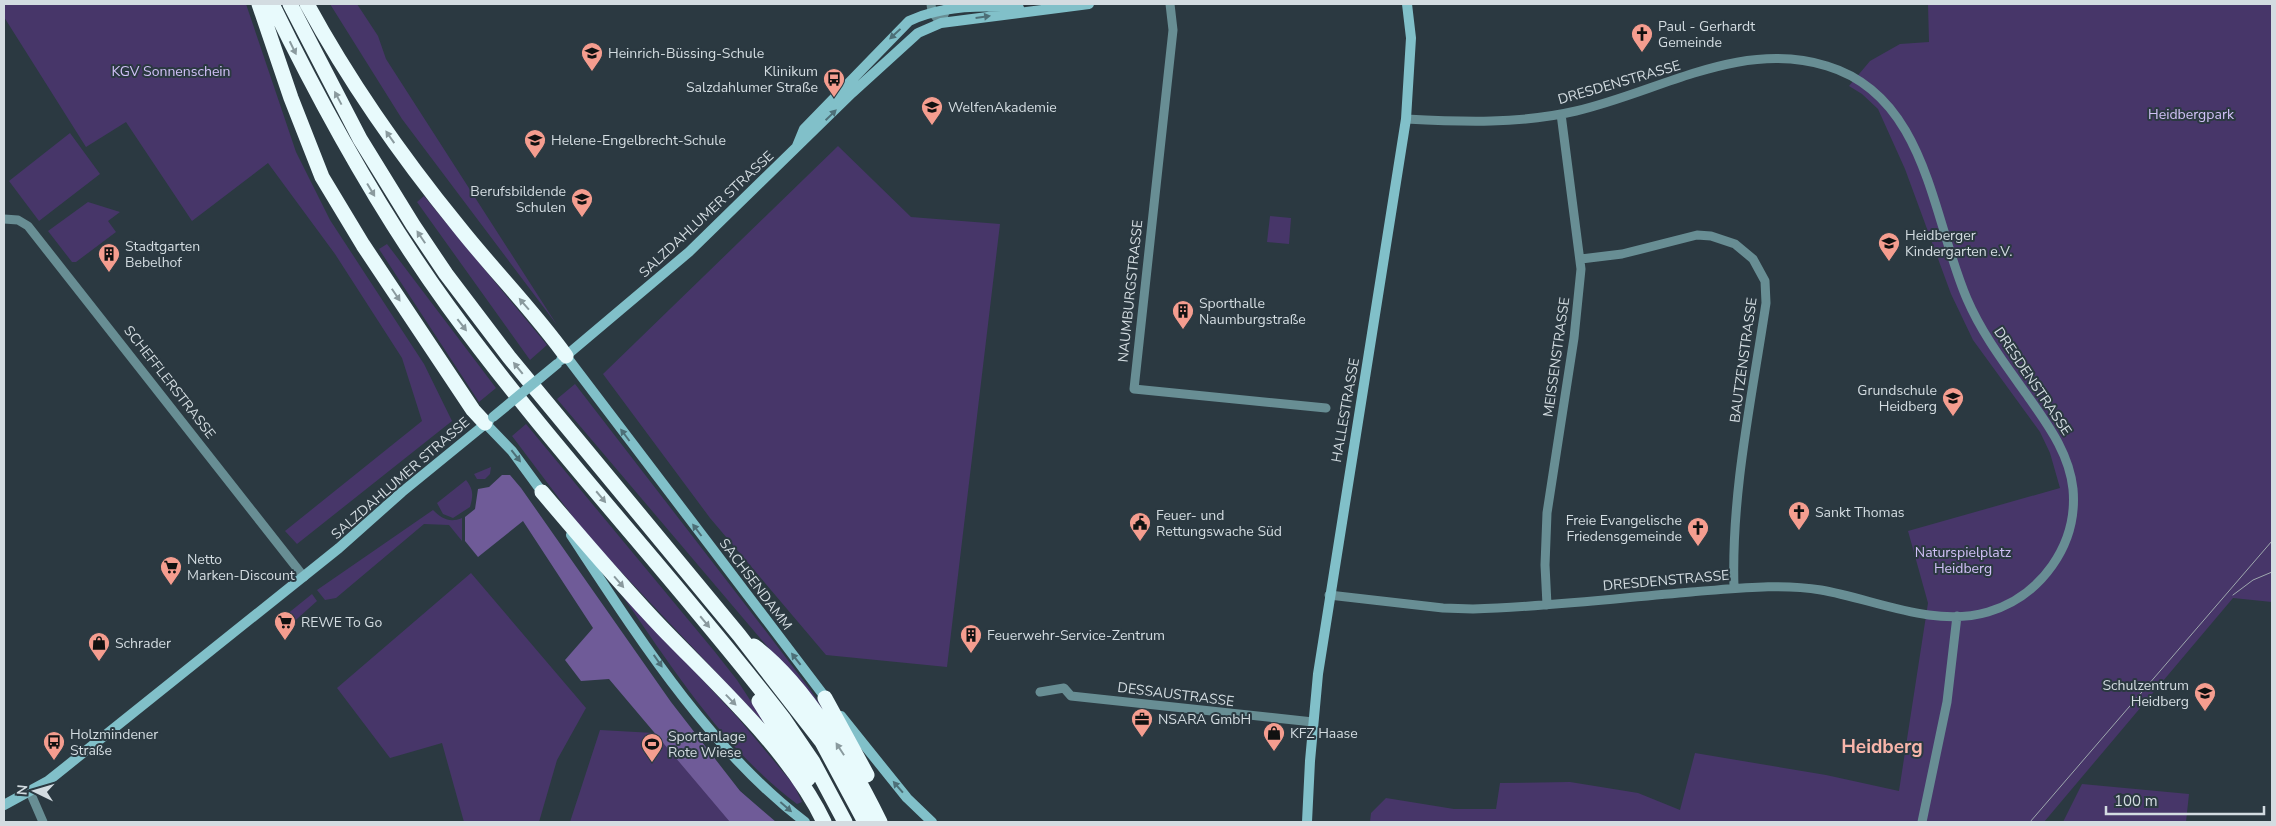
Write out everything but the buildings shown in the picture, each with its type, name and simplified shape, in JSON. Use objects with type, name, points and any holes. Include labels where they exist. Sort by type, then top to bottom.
[{"type":"highway","points":[[259,4],[291,98],[322,177],[368,253],[468,402],[489,420]]},
{"type":"highway","points":[[272,4],[306,75],[353,160],[394,228],[448,307],[508,383],[734,656],[797,738],[813,762],[845,822]]},
{"type":"highway","points":[[290,4],[360,139],[413,225],[446,274],[515,364],[739,635],[822,742],[865,822]]},
{"type":"highway","points":[[306,4],[344,69],[403,155],[561,360]]},
{"type":"highway","points":[[542,492],[630,595],[771,744],[796,778],[824,822]]},
{"type":"highway","points":[[739,635],[771,658],[826,728],[852,767],[880,822]]},
{"type":"highway","points":[[734,656],[762,706],[821,799],[832,822]]},
{"type":"highway","points":[[826,698],[870,781],[886,822]]},
{"type":"main road","name":"SALZDAHLUMER STRASSE","points":[[4,805],[48,781],[304,577],[402,492],[561,360],[688,252],[910,39],[941,23],[1089,4]]},
{"type":"main road","name":"HALLESTRASSE","points":[[1307,822],[1313,722],[1329,596],[1406,118],[1411,38],[1407,4]]},
{"type":"main road","name":"SALZDAHLUMER STRASSE","points":[[796,149],[804,129],[894,34],[909,21],[931,8],[948,6],[1000,7],[1032,10]]},
{"type":"main road","name":"SACHSENDAMM","points":[[561,360],[826,698],[901,791],[932,822]]},
{"type":"main road","points":[[489,420],[542,492],[621,611],[681,693],[715,735],[767,790],[805,822]]},
{"type":"street","name":"NAUMBURGSTRASSE","points":[[1170,4],[1173,30],[1134,389],[1326,408]]},
{"type":"street","points":[[941,23],[948,6]]},
{"type":"street","points":[[931,8],[941,23]]},
{"type":"street","name":"DRESDENSTRASSE","points":[[1329,596],[1443,608],[1505,608],[1734,588],[1815,589],[1928,614],[1957,616],[1985,613],[2001,607],[2032,589],[2044,577],[2055,562],[2067,534],[2073,509],[2073,487],[2059,443],[1993,348],[1976,318],[1959,280],[1924,168],[1897,117],[1873,91],[1841,71],[1812,62],[1763,58],[1724,64],[1630,95],[1561,114],[1490,121],[1406,118]]},
{"type":"street","name":"MEISSENSTRASSE","points":[[1547,605],[1545,540],[1574,338],[1581,259],[1561,114]]},
{"type":"street","name":"SCHEFFLERSTRASSE","points":[[4,219],[18,220],[28,226],[35,234],[304,577]]},
{"type":"street","name":"BAUTZENSTRASSE","points":[[1581,259],[1622,254],[1697,234],[1711,236],[1734,244],[1753,259],[1764,281],[1766,303],[1737,504],[1733,558],[1734,588]]},
{"type":"street","points":[[1922,822],[1947,702],[1957,616]]},
{"type":"street","name":"DESSAUSTRASSE","points":[[1040,692],[1064,688],[1071,696],[1313,722]]},
{"type":"street","points":[[30,792],[43,822]]},
{"type":"green space","name":"KGV Sonnenschein","points":[[4,4],[246,4],[296,152],[330,220],[424,364],[452,421],[297,544],[285,531],[422,421],[402,358],[335,254],[268,163],[192,221],[126,122],[86,147],[4,17]]},
{"type":"green space","points":[[330,4],[357,4],[378,36],[386,59],[557,325],[402,119]]},
{"type":"green space","points":[[1928,4],[2272,4],[2272,602],[2233,598],[2044,822],[1370,822],[1371,813],[1386,798],[1454,809],[1496,809],[1500,783],[1570,782],[1638,793],[1680,810],[1695,753],[1826,775],[1899,791],[1928,603],[1908,531],[2060,488],[2050,453],[2040,432],[1973,340],[1951,294],[1905,169],[1878,109],[1862,94],[1849,86],[1870,61],[1900,44],[1929,42]]},
{"type":"green space","points":[[70,133],[100,174],[39,221],[9,181]]},
{"type":"green space","points":[[838,146],[911,217],[1000,224],[947,667],[826,655],[710,518],[603,374]]},
{"type":"green space","points":[[424,196],[547,345],[530,360],[417,202]]},
{"type":"green space","points":[[88,202],[120,212],[108,221],[116,232],[76,262],[72,262],[48,231]]},
{"type":"green space","points":[[1270,216],[1291,218],[1289,244],[1267,242]]},
{"type":"green space","points":[[387,244],[496,388],[479,402],[379,249]]},
{"type":"green space","points":[[575,384],[812,692],[828,718],[557,399]]},
{"type":"green space","points":[[526,424],[715,652],[737,680],[767,726],[589,538],[512,436]]},
{"type":"green space","points":[[491,467],[490,474],[485,479],[477,479],[474,474]]},
{"type":"green space","points":[[466,480],[472,493],[470,507],[453,518],[443,514],[437,503]]},
{"type":"green space","points":[[433,510],[446,519],[462,518],[462,541],[449,525],[424,524],[336,598],[325,600],[317,590]]},
{"type":"green space","points":[[471,573],[586,708],[557,760],[539,822],[464,822],[442,743],[390,758],[337,688]]},
{"type":"green space","points":[[617,588],[738,718],[794,785],[802,802],[797,804],[770,782],[721,731],[677,675]]},
{"type":"green space","points":[[312,594],[317,601],[288,627],[281,619]]},
{"type":"green space","name":"Sportanlage Rote Wiese","points":[[600,730],[690,735],[740,791],[774,822],[570,822]]},
{"type":"green space","points":[[2082,784],[2189,794],[2186,822],[2063,822]]},
{"type":"shaded area","points":[[502,475],[510,475],[521,488],[671,702],[740,791],[776,822],[730,822],[609,679],[581,681],[565,660],[593,628],[523,521],[478,557],[465,541],[465,517],[475,509],[478,489],[489,487]]},
{"type":"tram line","points":[[2030,822],[2272,541]]},
{"type":"tram line","points":[[2233,595],[2253,580],[2272,572]]},
{"type":"place","name":"Paul - Gerhardt Gemeinde","points":[[1642,53]]},
{"type":"place","name":"Heinrich-Büssing-Schule","points":[[592,72]]},
{"type":"place","name":"Klinikum Salzdahlumer Straße","points":[[834,98]]},
{"type":"place","name":"WelfenAkademie","points":[[932,126]]},
{"type":"place","name":"Helene-Engelbrecht-Schule","points":[[535,159]]},
{"type":"place","name":"Berufsbildende Schulen","points":[[582,218]]},
{"type":"place","name":"Heidberger Kindergarten e.V.","points":[[1889,262]]},
{"type":"place","name":"Stadtgarten Bebelhof","points":[[109,273]]},
{"type":"place","name":"Sporthalle Naumburgstraße","points":[[1183,330]]},
{"type":"place","name":"Grundschule Heidberg","points":[[1953,417]]},
{"type":"place","name":"Sankt Thomas","points":[[1799,531]]},
{"type":"place","name":"Feuer- und Rettungswache Süd","points":[[1140,542]]},
{"type":"place","name":"Freie Evangelische Friedensgemeinde","points":[[1698,547]]},
{"type":"place","name":"Netto Marken-Discount","points":[[171,586]]},
{"type":"place","name":"REWE To Go","points":[[285,641]]},
{"type":"place","name":"Feuerwehr-Service-Zentrum","points":[[971,654]]},
{"type":"place","name":"Schrader","points":[[99,662]]},
{"type":"place","name":"Schulzentrum Heidberg","points":[[2205,712]]},
{"type":"place","name":"NSARA GmbH","points":[[1142,738]]},
{"type":"place","name":"KFZ Haase","points":[[1274,752]]},
{"type":"place","name":"Holzmindener Straße","points":[[54,761]]},
{"type":"place","name":"Sportanlage Rote Wiese","points":[[652,763]]},
{"type":"district","name":"Heidberg","points":[[1882,746]]},
{"type":"park label","name":"Heidbergpark","points":[[2191,114]]},
{"type":"park label","name":"Naturspielplatz Heidberg","points":[[1963,560]]}]
